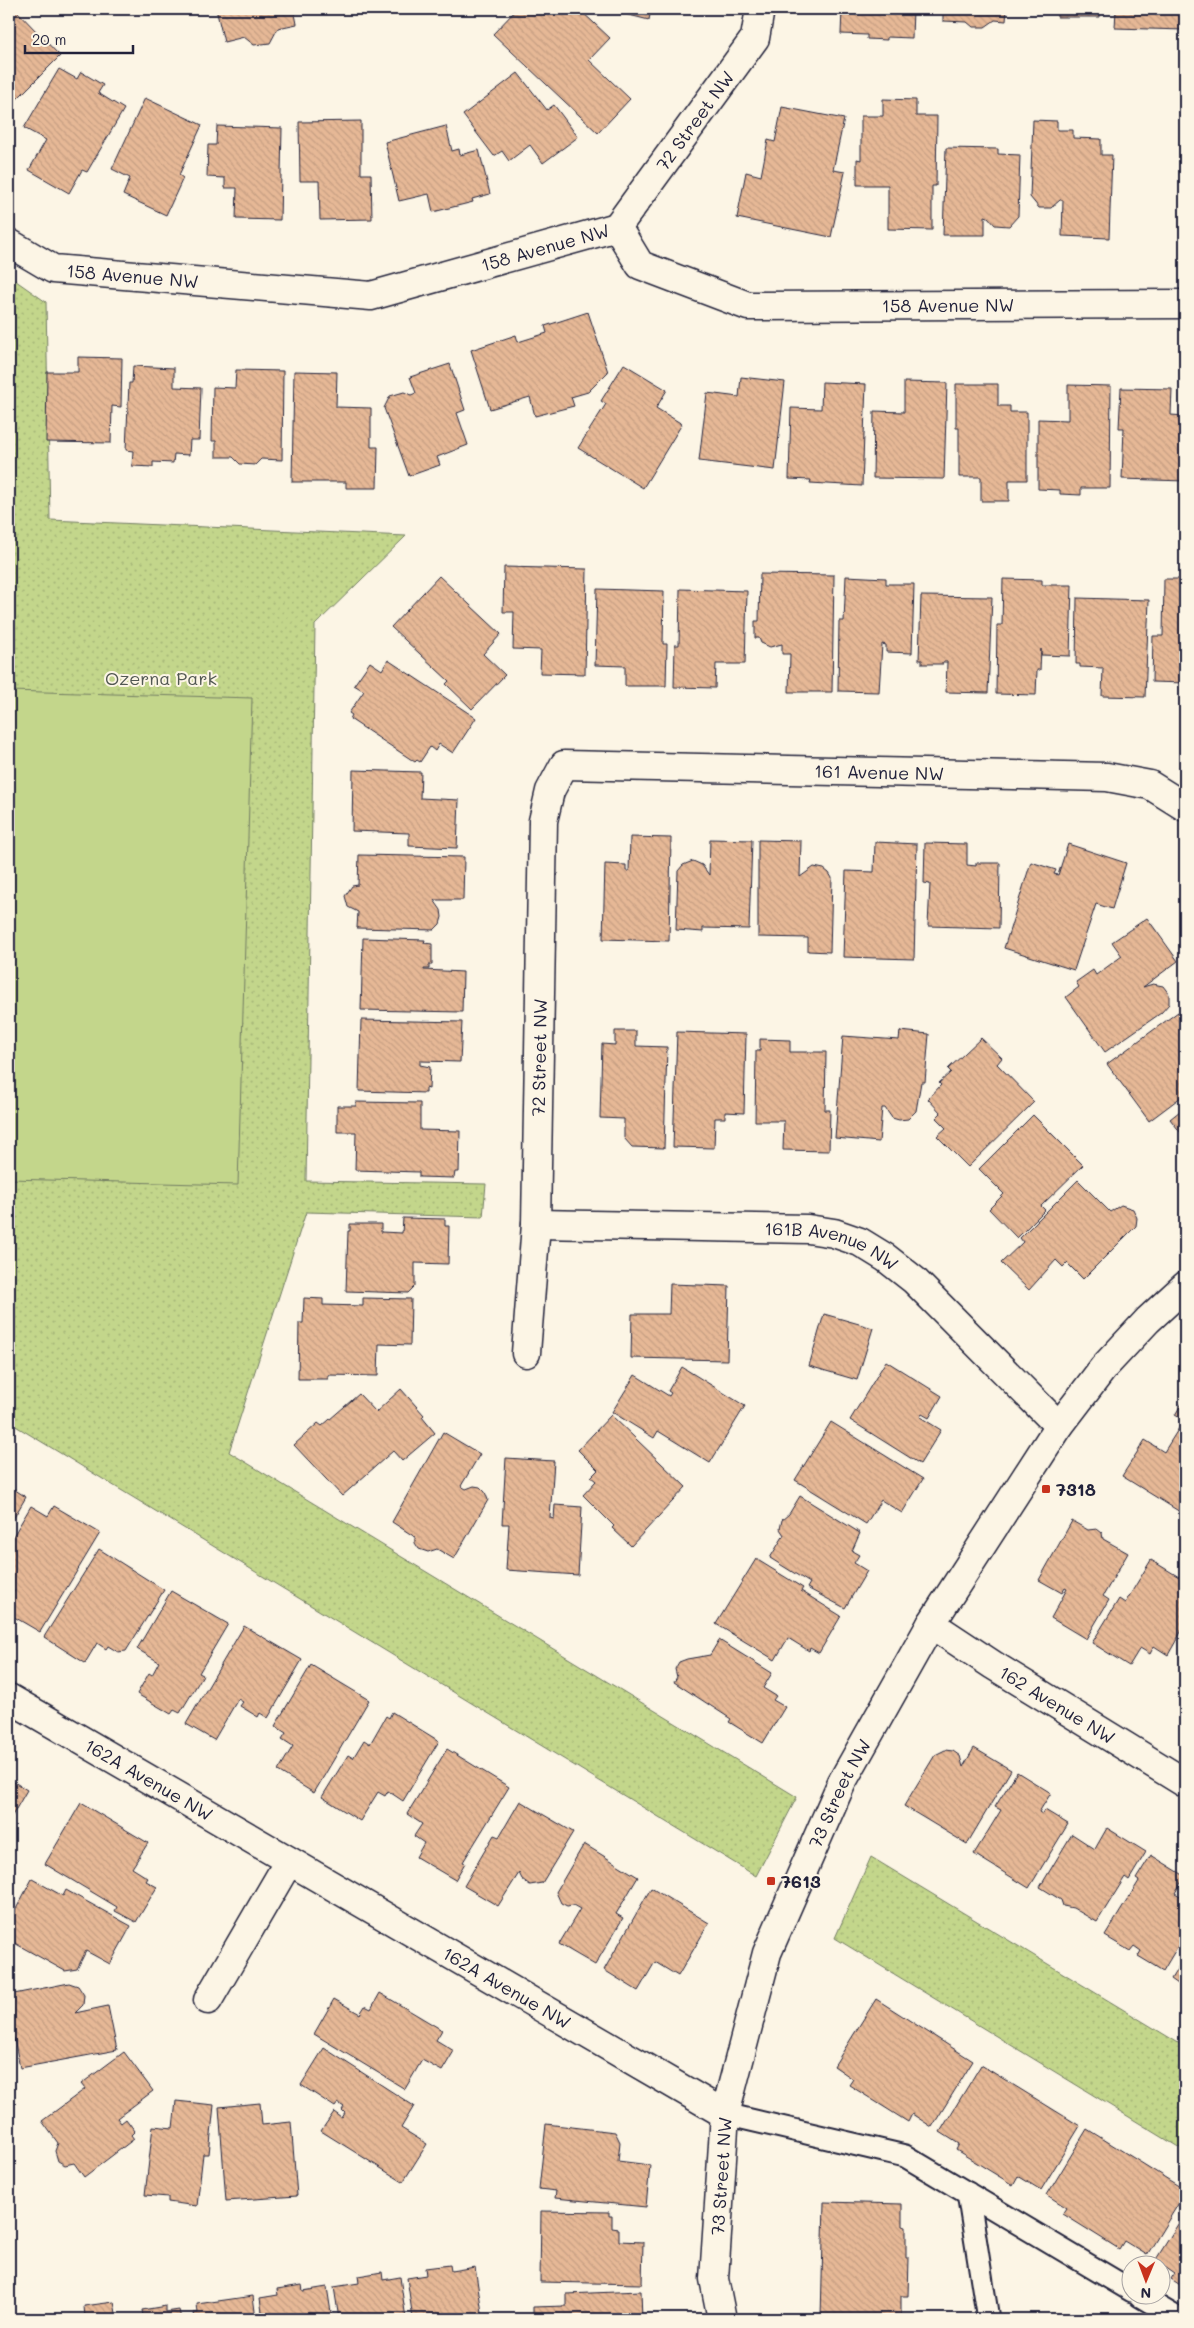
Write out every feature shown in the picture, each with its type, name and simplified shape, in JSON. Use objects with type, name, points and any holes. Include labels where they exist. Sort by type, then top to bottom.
[{"type":"street","name":"72 Street NW","points":[[617,226],[755,38],[760,9]]},
{"type":"street","name":"158 Avenue NW","points":[[9,243],[53,269],[371,296],[617,226],[640,265],[748,306],[1185,304]]},
{"type":"street","name":"72 Street NW","points":[[526,1353],[536,1224],[543,821],[550,791],[564,765]]},
{"type":"street","name":"161 Avenue NW","points":[[564,765],[1107,777],[1150,785],[1185,808]]},
{"type":"street","name":"161B Avenue NW","points":[[536,1224],[808,1229],[834,1233],[860,1242],[886,1258],[914,1280],[1059,1426]]},
{"type":"street","name":"73 Street NW","points":[[722,2319],[714,2279],[725,2114],[767,1952],[842,1782],[930,1624],[1059,1426],[1104,1367],[1148,1320],[1185,1286]]},
{"type":"street","name":"162 Avenue NW","points":[[930,1624],[992,1665],[1185,1783]]},
{"type":"street","name":"162A Avenue NW","points":[[9,1698],[725,2114]]},
{"type":"street","points":[[208,2000],[289,1862]]},
{"type":"lane","points":[[725,2114],[904,2156],[1122,2285]]},
{"type":"lane","points":[[968,2193],[988,2319]]},
{"type":"lane","points":[[1157,2306],[1179,2319]]},
{"type":"green space","name":"Ozerna Park","points":[[9,276],[46,302],[50,520],[406,536],[315,625],[306,1181],[486,1184],[483,1217],[306,1212],[229,1452],[797,1797],[756,1876],[9,1422]]},
{"type":"green space","points":[[9,691],[252,698],[238,1185],[9,1179]]},
{"type":"green space","points":[[871,1857],[1185,2047],[1185,2151],[835,1938]]},
{"type":"building","points":[[9,9],[15,9],[60,56],[9,107]]},
{"type":"building","points":[[216,9],[294,9],[297,24],[278,28],[270,43],[254,45],[244,37],[224,42]]},
{"type":"building","points":[[517,9],[579,9],[610,38],[589,60],[630,99],[598,133],[493,34]]},
{"type":"building","points":[[605,9],[651,9],[649,20]]},
{"type":"building","points":[[842,9],[913,9],[912,38],[887,37],[887,40],[867,39],[867,35],[841,34]]},
{"type":"building","points":[[943,9],[1007,9],[1006,21],[995,20],[985,27],[973,27],[967,22],[943,21]]},
{"type":"building","points":[[1057,9],[1100,9],[1100,17],[1057,17]]},
{"type":"building","points":[[1116,9],[1185,9],[1184,30],[1115,28]]},
{"type":"building","points":[[59,69],[77,79],[81,72],[103,85],[98,93],[124,109],[87,172],[82,170],[69,193],[29,170],[46,140],[24,128]]},
{"type":"building","points":[[518,73],[547,110],[554,105],[578,137],[543,163],[530,145],[509,161],[502,151],[494,156],[463,115]]},
{"type":"building","points":[[145,98],[202,125],[179,175],[183,178],[166,215],[123,195],[130,178],[112,169]]},
{"type":"building","points":[[883,99],[916,100],[916,116],[937,116],[936,186],[932,186],[932,230],[888,229],[888,185],[857,185],[857,159],[861,160],[861,116],[883,116]]},
{"type":"building","points":[[782,107],[844,119],[833,170],[845,172],[831,237],[737,218],[746,172],[761,176],[768,140],[775,142]]},
{"type":"building","points":[[1033,120],[1057,121],[1057,130],[1073,130],[1073,138],[1101,139],[1101,155],[1112,155],[1109,238],[1062,236],[1063,200],[1060,200],[1051,208],[1039,208],[1030,197]]},
{"type":"building","points":[[361,121],[361,174],[371,174],[372,219],[320,220],[319,181],[300,181],[299,122]]},
{"type":"building","points":[[217,126],[282,128],[280,220],[236,219],[237,188],[225,188],[225,178],[207,177],[208,145],[216,145]]},
{"type":"building","points":[[446,126],[452,151],[459,149],[460,155],[479,150],[490,194],[472,199],[473,202],[433,212],[429,194],[399,201],[385,142]]},
{"type":"building","points":[[946,148],[998,149],[998,154],[1020,155],[1018,216],[1009,226],[995,225],[985,216],[985,235],[943,235]]},
{"type":"building","points":[[588,312],[608,372],[588,392],[571,397],[574,406],[535,416],[530,397],[490,409],[471,350],[516,335],[518,342],[547,333],[545,326]]},
{"type":"building","points":[[78,357],[122,358],[121,407],[112,406],[111,443],[46,442],[47,372],[78,372]]},
{"type":"building","points":[[450,364],[465,410],[457,413],[468,445],[437,457],[440,465],[409,476],[384,408],[390,396],[404,392],[411,395],[416,393],[410,377]]},
{"type":"building","points":[[624,364],[667,390],[656,408],[682,424],[643,488],[578,448],[606,404],[601,401]]},
{"type":"building","points":[[133,366],[174,368],[174,387],[201,388],[199,440],[190,440],[189,455],[174,454],[173,463],[153,462],[153,467],[132,466],[133,451],[126,450],[129,383],[132,383]]},
{"type":"building","points":[[236,370],[283,371],[282,460],[261,459],[255,465],[240,464],[233,457],[216,457],[216,441],[212,441],[213,387],[235,388]]},
{"type":"building","points":[[294,371],[337,372],[336,407],[371,408],[371,447],[378,447],[377,488],[346,488],[346,482],[292,482]]},
{"type":"building","points":[[741,377],[785,382],[775,470],[699,461],[707,393],[739,397]]},
{"type":"building","points":[[822,382],[866,384],[862,486],[810,483],[811,480],[789,479],[791,408],[821,409]]},
{"type":"building","points":[[904,382],[947,383],[944,479],[873,478],[874,411],[904,412]]},
{"type":"building","points":[[956,384],[998,384],[998,406],[1010,406],[1010,412],[1027,412],[1027,480],[1009,480],[1009,501],[981,501],[981,477],[959,477],[959,428],[956,428]]},
{"type":"building","points":[[1068,385],[1111,386],[1110,488],[1081,488],[1081,495],[1060,494],[1060,490],[1038,489],[1038,419],[1068,420]]},
{"type":"building","points":[[1121,388],[1172,389],[1171,415],[1185,416],[1185,481],[1122,479],[1124,428],[1119,428]]},
{"type":"building","points":[[504,567],[587,569],[585,674],[540,673],[541,650],[513,649],[514,612],[503,612]]},
{"type":"building","points":[[760,574],[834,575],[832,692],[789,692],[790,654],[782,654],[782,644],[770,647],[761,643],[759,638],[755,638],[755,621],[759,621]]},
{"type":"building","points":[[439,576],[501,634],[483,654],[505,675],[472,709],[446,684],[449,681],[391,627]]},
{"type":"building","points":[[846,576],[886,578],[886,584],[914,584],[912,653],[886,652],[886,645],[882,644],[879,692],[838,691],[839,621],[844,621]]},
{"type":"building","points":[[1003,579],[1042,580],[1042,585],[1072,585],[1070,656],[1041,655],[1041,649],[1040,670],[1037,670],[1036,695],[996,694],[997,625],[1002,625]]},
{"type":"building","points":[[1164,579],[1185,579],[1185,683],[1152,682],[1153,636],[1163,636]]},
{"type":"building","points":[[597,589],[664,591],[663,644],[667,644],[666,686],[625,686],[625,666],[595,665]]},
{"type":"building","points":[[680,589],[747,591],[745,664],[716,664],[715,688],[674,687],[675,645],[679,645]]},
{"type":"building","points":[[921,596],[992,597],[988,693],[946,692],[947,662],[943,662],[943,664],[922,664],[922,660],[919,660]]},
{"type":"building","points":[[1077,598],[1149,600],[1145,697],[1102,696],[1103,668],[1080,667],[1080,664],[1076,664]]},
{"type":"building","points":[[388,660],[476,718],[453,753],[439,744],[435,751],[430,747],[420,762],[417,760],[415,762],[350,719],[352,715],[349,713],[364,691],[354,685],[370,662],[382,670]]},
{"type":"building","points":[[353,770],[421,772],[420,798],[459,800],[457,848],[409,846],[409,833],[352,831]]},
{"type":"building","points":[[630,837],[671,838],[669,941],[603,939],[605,864],[626,865],[626,871],[629,871]]},
{"type":"building","points":[[710,839],[752,840],[749,929],[703,928],[703,932],[676,930],[678,871],[683,865],[693,861],[702,865],[709,875]]},
{"type":"building","points":[[758,840],[801,841],[800,877],[814,867],[824,869],[829,873],[832,878],[830,952],[808,951],[808,938],[758,937]]},
{"type":"building","points":[[875,842],[917,844],[914,959],[843,957],[846,871],[874,872]]},
{"type":"building","points":[[925,843],[967,844],[967,865],[976,866],[976,863],[1000,863],[999,928],[928,926],[930,884],[924,883]]},
{"type":"building","points":[[1068,844],[1126,863],[1112,909],[1096,904],[1074,970],[1004,948],[1031,862],[1056,870],[1054,874],[1058,875]]},
{"type":"building","points":[[359,855],[464,857],[463,900],[434,900],[441,910],[442,917],[440,924],[434,930],[357,928],[358,912],[348,907],[345,896],[352,886],[358,885]]},
{"type":"building","points":[[1147,918],[1178,961],[1143,987],[1153,984],[1163,986],[1169,994],[1169,1004],[1161,1013],[1105,1052],[1066,997],[1079,987],[1076,982],[1093,970],[1096,975],[1122,956],[1112,942]]},
{"type":"building","points":[[363,938],[425,940],[424,943],[432,944],[432,965],[429,965],[429,969],[424,970],[463,972],[462,1012],[361,1010]]},
{"type":"building","points":[[1178,1012],[1185,1022],[1185,1094],[1149,1121],[1107,1064]]},
{"type":"building","points":[[361,1020],[462,1022],[460,1062],[420,1061],[420,1065],[430,1067],[429,1089],[426,1088],[426,1093],[359,1091]]},
{"type":"building","points":[[615,1031],[636,1031],[636,1046],[667,1047],[664,1148],[632,1147],[624,1138],[624,1119],[600,1118],[602,1044],[615,1045]]},
{"type":"building","points":[[900,1031],[929,1034],[925,1082],[921,1082],[916,1111],[908,1119],[899,1120],[892,1118],[885,1108],[882,1108],[879,1142],[835,1138],[843,1036],[899,1040]]},
{"type":"building","points":[[677,1032],[746,1034],[744,1113],[725,1112],[725,1118],[715,1118],[714,1148],[673,1147]]},
{"type":"building","points":[[981,1038],[1002,1058],[997,1064],[1034,1102],[968,1167],[937,1136],[946,1128],[936,1118],[941,1113],[928,1099],[941,1085],[939,1083],[951,1072],[948,1069]]},
{"type":"building","points":[[760,1039],[790,1040],[790,1052],[826,1052],[825,1110],[830,1110],[829,1151],[783,1150],[784,1121],[755,1121],[756,1051],[760,1051]]},
{"type":"building","points":[[356,1102],[420,1103],[420,1130],[460,1131],[459,1172],[455,1172],[454,1178],[419,1177],[419,1172],[355,1170],[356,1132],[337,1132],[337,1106],[356,1106]]},
{"type":"building","points":[[1185,1107],[1185,1138],[1170,1119]]},
{"type":"building","points":[[1033,1115],[1083,1165],[1041,1206],[1045,1210],[1017,1238],[989,1209],[1004,1194],[979,1169]]},
{"type":"building","points":[[1078,1180],[1110,1212],[1121,1205],[1133,1209],[1137,1218],[1136,1226],[1083,1279],[1067,1263],[1063,1267],[1056,1260],[1029,1290],[1001,1263],[1023,1242],[1020,1238]]},
{"type":"building","points":[[403,1218],[445,1219],[445,1226],[449,1226],[448,1264],[415,1263],[415,1286],[408,1293],[346,1291],[348,1231],[350,1231],[350,1224],[381,1224],[381,1232],[402,1233]]},
{"type":"building","points":[[670,1284],[729,1286],[727,1360],[631,1358],[632,1314],[669,1314]]},
{"type":"building","points":[[304,1298],[323,1299],[323,1305],[363,1306],[363,1298],[411,1299],[410,1345],[379,1344],[378,1376],[328,1375],[328,1379],[298,1379],[299,1323],[303,1323]]},
{"type":"building","points":[[824,1314],[873,1328],[857,1380],[809,1366]]},
{"type":"building","points":[[886,1361],[942,1396],[929,1418],[922,1414],[920,1417],[941,1430],[920,1464],[850,1420]]},
{"type":"building","points":[[682,1367],[745,1406],[710,1463],[658,1431],[654,1438],[612,1412],[635,1375],[669,1396],[671,1393],[668,1391]]},
{"type":"building","points":[[401,1389],[424,1415],[422,1417],[435,1433],[402,1461],[393,1451],[342,1496],[294,1445],[318,1423],[322,1426],[359,1394],[376,1412]]},
{"type":"building","points":[[1185,1398],[1185,1421],[1175,1415]]},
{"type":"building","points":[[611,1415],[686,1487],[631,1546],[583,1495],[596,1481],[591,1477],[598,1470],[578,1450]]},
{"type":"building","points":[[831,1422],[923,1479],[902,1513],[881,1500],[866,1524],[795,1480]]},
{"type":"building","points":[[1179,1428],[1185,1432],[1185,1515],[1122,1476],[1145,1440],[1164,1452]]},
{"type":"building","points":[[443,1432],[480,1454],[461,1486],[466,1489],[474,1486],[480,1487],[485,1492],[488,1500],[454,1559],[437,1549],[428,1552],[419,1549],[415,1543],[415,1537],[392,1522]]},
{"type":"building","points":[[506,1458],[554,1461],[550,1518],[554,1519],[555,1505],[582,1507],[578,1575],[506,1570],[509,1524],[502,1524]]},
{"type":"building","points":[[9,1486],[26,1497],[9,1526]]},
{"type":"building","points":[[800,1496],[860,1533],[852,1551],[859,1555],[854,1563],[867,1571],[845,1608],[807,1588],[810,1583],[770,1558],[784,1535],[780,1529],[782,1520],[789,1514]]},
{"type":"building","points":[[31,1506],[48,1516],[54,1506],[100,1533],[40,1632],[9,1614],[9,1599],[14,1591],[9,1587],[9,1543]]},
{"type":"building","points":[[1072,1521],[1088,1530],[1097,1529],[1102,1533],[1103,1539],[1128,1553],[1103,1596],[1109,1600],[1086,1639],[1051,1618],[1067,1589],[1065,1588],[1062,1593],[1039,1580]]},
{"type":"building","points":[[99,1549],[164,1590],[126,1651],[118,1652],[108,1646],[106,1649],[97,1643],[85,1663],[44,1637]]},
{"type":"building","points":[[756,1559],[803,1588],[801,1591],[841,1616],[819,1653],[810,1648],[809,1651],[788,1638],[775,1660],[716,1624]]},
{"type":"building","points":[[1151,1560],[1179,1577],[1182,1573],[1185,1575],[1185,1625],[1168,1655],[1154,1646],[1150,1654],[1140,1648],[1129,1666],[1092,1643],[1119,1599],[1125,1603]]},
{"type":"building","points":[[171,1591],[228,1624],[199,1673],[203,1675],[180,1713],[174,1710],[171,1714],[137,1694],[149,1673],[152,1675],[159,1662],[137,1649]]},
{"type":"building","points":[[244,1626],[302,1660],[268,1718],[260,1713],[258,1717],[240,1706],[243,1702],[238,1699],[214,1740],[186,1724]]},
{"type":"building","points":[[719,1640],[772,1673],[763,1688],[776,1696],[773,1700],[785,1707],[763,1743],[729,1722],[731,1719],[674,1682],[677,1677],[675,1669],[679,1662],[710,1655]]},
{"type":"building","points":[[311,1665],[369,1700],[314,1793],[278,1771],[293,1746],[282,1739],[286,1733],[275,1726]]},
{"type":"building","points":[[392,1712],[439,1741],[403,1801],[388,1791],[385,1796],[378,1792],[360,1821],[322,1797],[348,1755],[353,1758],[364,1740],[370,1744],[386,1716],[389,1718]]},
{"type":"building","points":[[974,1748],[1011,1770],[967,1844],[904,1806],[935,1755],[945,1750],[953,1751],[960,1756],[963,1767]]},
{"type":"building","points":[[447,1749],[509,1787],[463,1862],[465,1863],[455,1880],[416,1857],[424,1843],[414,1836],[422,1824],[407,1814]]},
{"type":"building","points":[[1017,1772],[1051,1793],[1039,1812],[1042,1814],[1045,1810],[1068,1824],[1029,1888],[974,1854],[1001,1810],[995,1807]]},
{"type":"building","points":[[9,1779],[27,1790],[9,1821]]},
{"type":"building","points":[[520,1801],[573,1832],[542,1883],[530,1885],[522,1879],[519,1873],[498,1906],[464,1886],[494,1835],[499,1837]]},
{"type":"building","points":[[81,1803],[148,1843],[132,1868],[148,1878],[146,1881],[157,1887],[136,1922],[115,1911],[117,1907],[45,1864]]},
{"type":"building","points":[[1107,1828],[1146,1852],[1129,1880],[1125,1877],[1097,1922],[1073,1908],[1063,1906],[1061,1900],[1040,1887],[1072,1834],[1095,1849]]},
{"type":"building","points":[[584,1844],[638,1877],[616,1914],[623,1918],[595,1965],[559,1944],[580,1909],[573,1905],[567,1906],[561,1903],[556,1892]]},
{"type":"building","points":[[1151,1855],[1185,1876],[1175,1893],[1185,1899],[1185,1934],[1163,1971],[1138,1956],[1141,1951],[1134,1946],[1130,1951],[1105,1936],[1139,1881],[1136,1879]]},
{"type":"building","points":[[32,1879],[63,1896],[66,1890],[131,1926],[110,1964],[86,1951],[77,1969],[65,1971],[9,1940],[9,1922]]},
{"type":"building","points":[[651,1888],[709,1923],[678,1976],[655,1962],[638,1991],[604,1970]]},
{"type":"building","points":[[1185,1956],[1185,2000],[1181,1993],[1181,1986],[1171,1979]]},
{"type":"building","points":[[69,1983],[78,1986],[84,1995],[83,2005],[75,2013],[108,2006],[117,2050],[20,2068],[14,2038],[9,2036],[9,1995]]},
{"type":"building","points":[[380,1993],[442,2030],[436,2040],[454,2051],[442,2071],[422,2060],[405,2089],[314,2034],[334,1999],[360,2014],[365,2006],[371,2009]]},
{"type":"building","points":[[876,1999],[973,2061],[932,2127],[912,2114],[908,2122],[849,2085],[853,2079],[834,2066]]},
{"type":"building","points":[[324,2048],[414,2106],[401,2128],[427,2144],[403,2182],[321,2131],[334,2112],[342,2118],[345,2113],[342,2110],[344,2107],[338,2103],[335,2107],[301,2085]]},
{"type":"building","points":[[124,2052],[153,2091],[117,2118],[121,2123],[126,2119],[135,2131],[131,2135],[134,2139],[84,2177],[74,2163],[65,2165],[58,2161],[55,2151],[58,2143],[42,2121],[85,2089],[81,2084]]},
{"type":"building","points":[[981,2065],[1080,2126],[1041,2190],[1018,2176],[1013,2185],[956,2150],[959,2144],[940,2132]]},
{"type":"building","points":[[176,2101],[214,2105],[209,2154],[203,2154],[197,2206],[168,2202],[168,2197],[145,2195],[153,2126],[173,2128]]},
{"type":"building","points":[[260,2103],[262,2125],[291,2122],[297,2196],[226,2201],[219,2107]]},
{"type":"building","points":[[546,2124],[615,2132],[620,2142],[618,2161],[650,2165],[646,2207],[555,2198],[556,2191],[539,2189]]},
{"type":"building","points":[[1087,2129],[1185,2190],[1185,2193],[1147,2255],[1124,2241],[1119,2249],[1063,2214],[1067,2208],[1047,2195]]},
{"type":"building","points":[[824,2202],[902,2204],[902,2226],[906,2227],[906,2258],[909,2258],[908,2296],[901,2296],[901,2319],[821,2317]]},
{"type":"building","points":[[541,2211],[609,2212],[609,2216],[612,2216],[612,2228],[619,2229],[619,2241],[643,2242],[642,2284],[540,2282]]},
{"type":"building","points":[[1185,2213],[1185,2288],[1172,2280],[1174,2274],[1172,2273],[1172,2256],[1158,2256]]},
{"type":"building","points":[[450,2265],[451,2271],[475,2267],[483,2319],[413,2319],[407,2278],[426,2275],[425,2268]]},
{"type":"building","points":[[382,2272],[383,2280],[400,2277],[406,2319],[339,2319],[334,2287],[359,2283],[358,2276]]},
{"type":"building","points":[[302,2285],[303,2291],[327,2287],[332,2319],[263,2319],[260,2298],[278,2295],[277,2289]]},
{"type":"building","points":[[641,2291],[642,2319],[533,2319],[533,2307],[566,2306],[566,2294]]},
{"type":"building","points":[[253,2296],[256,2319],[195,2319],[194,2313],[198,2313],[197,2304]]},
{"type":"building","points":[[114,2302],[117,2319],[72,2319],[85,2318],[84,2306]]},
{"type":"building","points":[[166,2306],[166,2312],[179,2310],[181,2319],[125,2319],[143,2316],[142,2310]]},
{"type":"place","name":"7318","points":[[1046,1489]]},
{"type":"place","name":"7613","points":[[771,1881]]}]
